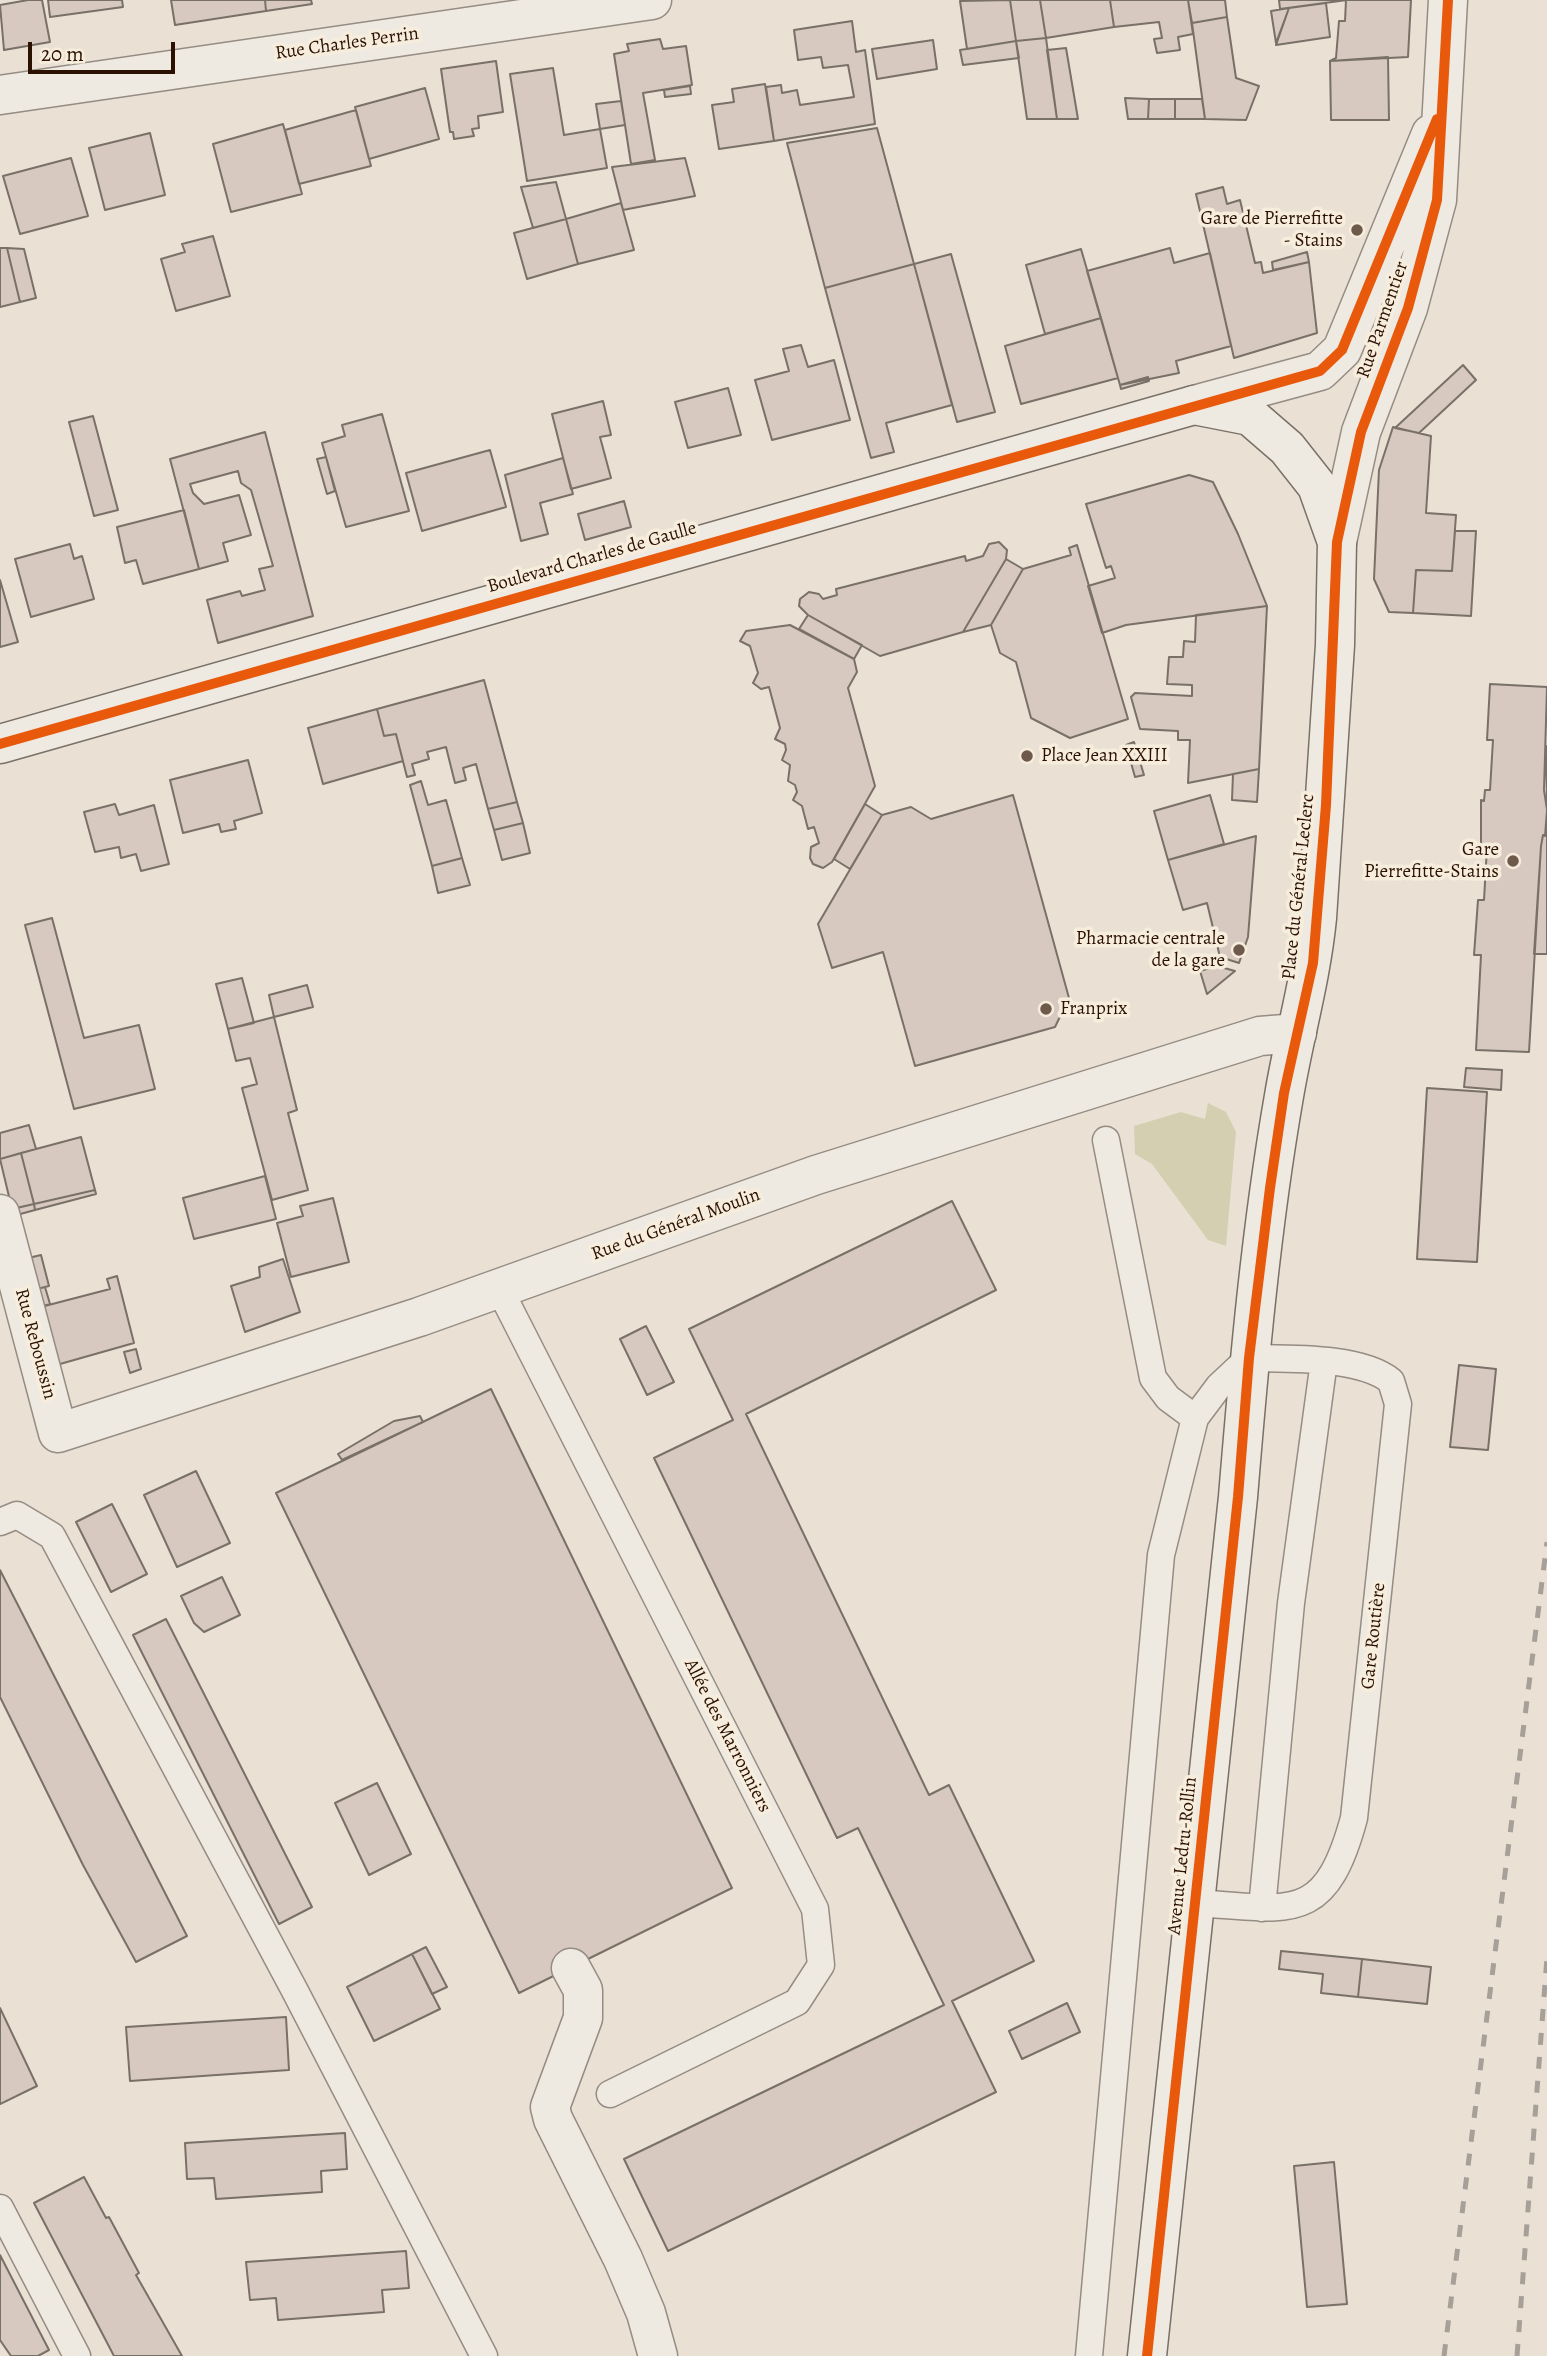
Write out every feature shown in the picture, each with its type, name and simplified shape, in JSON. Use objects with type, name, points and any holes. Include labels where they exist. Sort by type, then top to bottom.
[{"type":"street","name":"Rue Charles Perrin","points":[[0,95],[652,0]]},
{"type":"street","name":"Rue Parmentier","points":[[1337,542],[1361,432],[1408,308],[1437,200],[1448,0]]},
{"type":"street","name":"Rue Parmentier","points":[[1194,405],[1320,371],[1342,350],[1443,106]]},
{"type":"street","name":"Boulevard Charles de Gaulle","points":[[0,744],[1194,405],[1250,416],[1287,448],[1317,486],[1337,542]]},
{"type":"street","name":"Place du Général Leclerc","points":[[1249,1358],[1270,1188],[1297,1033],[1313,963],[1324,841],[1337,542]]},
{"type":"street","name":"Rue du Général Moulin","points":[[58,1433],[281,1363],[816,1175],[1260,1036],[1297,1033]]},
{"type":"street","name":"Rue Reboussin","points":[[0,1214],[58,1433]]},
{"type":"street","name":"Avenue Ledru-Rollin","points":[[1147,2356],[1238,1497],[1249,1358]]},
{"type":"street","points":[[571,1968],[583,1990],[583,2018],[550,2107],[553,2119],[624,2259],[646,2313],[658,2356]]},
{"type":"lane","points":[[1105,1140],[1153,1378],[1168,1398],[1195,1418]]},
{"type":"lane","name":"Allée des Marronniers","points":[[499,1288],[815,1909],[821,1965],[797,2002],[610,2094]]},
{"type":"lane","name":"Gare Routière","points":[[1196,1903],[1286,1908],[1302,1903],[1325,1887],[1343,1858],[1354,1818],[1398,1404],[1391,1381],[1382,1374],[1324,1361],[1249,1358]]},
{"type":"lane","points":[[1089,2356],[1160,1555],[1195,1418],[1219,1386],[1249,1358]]},
{"type":"lane","points":[[1262,1908],[1291,1602],[1324,1361]]},
{"type":"lane","points":[[0,1522],[18,1515],[52,1536],[295,1991],[484,2356]]},
{"type":"lane","points":[[0,2208],[77,2356]]},
{"type":"shaded area","points":[[1208,1103],[1226,1112],[1236,1132],[1226,1246],[1208,1240],[1152,1164],[1135,1154],[1134,1126],[1181,1112],[1205,1119]]},
{"type":"building","points":[[42,0],[50,42],[4,50],[0,5]]},
{"type":"building","points":[[48,0],[122,0],[123,7],[50,17]]},
{"type":"building","points":[[171,0],[265,0],[266,11],[175,25]]},
{"type":"building","points":[[265,0],[311,0],[312,4],[266,11]]},
{"type":"building","points":[[1010,0],[1016,41],[967,49],[960,1]]},
{"type":"building","points":[[1010,0],[1040,0],[1046,38],[1016,41]]},
{"type":"building","points":[[1040,0],[1110,0],[1114,27],[1046,38]]},
{"type":"building","points":[[1110,0],[1188,0],[1193,34],[1178,37],[1180,50],[1157,53],[1154,39],[1162,38],[1159,22],[1114,27]]},
{"type":"building","points":[[1188,0],[1225,0],[1227,17],[1192,23]]},
{"type":"building","points":[[1279,0],[1347,0],[1280,9]]},
{"type":"building","points":[[1346,0],[1411,0],[1408,57],[1330,61],[1336,58],[1339,21],[1345,21]]},
{"type":"building","points":[[1326,3],[1330,37],[1276,45],[1289,8]]},
{"type":"building","points":[[1289,8],[1276,43],[1271,11]]},
{"type":"building","points":[[1227,17],[1236,78],[1259,86],[1246,120],[1205,119],[1192,23]]},
{"type":"building","points":[[852,21],[856,52],[865,50],[875,124],[774,141],[766,87],[781,85],[782,93],[797,90],[800,105],[854,97],[848,65],[823,68],[821,57],[798,60],[794,30]]},
{"type":"building","points":[[1046,38],[1057,119],[1027,119],[1016,41]]},
{"type":"building","points":[[660,39],[663,49],[686,46],[692,85],[643,93],[655,160],[631,164],[614,54],[629,51],[627,44]]},
{"type":"building","points":[[933,40],[937,69],[877,79],[872,49]]},
{"type":"building","points":[[1016,41],[1019,58],[963,65],[960,50]]},
{"type":"building","points":[[1066,48],[1078,119],[1057,119],[1047,50]]},
{"type":"building","points":[[1388,57],[1389,120],[1331,120],[1330,61]]},
{"type":"building","points":[[496,61],[503,112],[478,116],[479,128],[472,129],[474,136],[454,139],[453,132],[450,132],[441,69]]},
{"type":"building","points":[[553,68],[564,135],[600,129],[607,168],[527,181],[510,74]]},
{"type":"building","points":[[765,84],[774,141],[719,149],[712,105],[734,102],[732,89]]},
{"type":"building","points":[[690,86],[691,94],[665,97],[664,90]]},
{"type":"building","points":[[425,88],[439,139],[369,159],[355,107]]},
{"type":"building","points":[[1125,98],[1149,99],[1148,119],[1128,119]]},
{"type":"building","points":[[1149,99],[1175,99],[1175,119],[1148,119]]},
{"type":"building","points":[[1175,99],[1202,99],[1205,119],[1175,119]]},
{"type":"building","points":[[621,101],[625,125],[600,129],[596,104]]},
{"type":"building","points":[[356,110],[371,166],[299,184],[285,130]]},
{"type":"building","points":[[283,124],[302,194],[231,212],[213,144]]},
{"type":"building","points":[[877,128],[914,264],[825,288],[787,143]]},
{"type":"building","points":[[150,133],[165,195],[105,210],[89,148]]},
{"type":"building","points":[[71,158],[88,216],[20,234],[3,176]]},
{"type":"building","points":[[685,158],[695,196],[623,210],[612,167]]},
{"type":"building","points":[[556,182],[566,219],[533,228],[521,187]]},
{"type":"building","points":[[1223,187],[1227,204],[1240,200],[1255,263],[1261,262],[1263,273],[1309,262],[1317,333],[1234,358],[1196,194]]},
{"type":"building","points":[[621,203],[634,250],[578,264],[566,219]]},
{"type":"building","points":[[566,219],[578,264],[527,279],[514,233]]},
{"type":"building","points":[[213,236],[230,296],[176,311],[161,259],[185,252],[182,244]]},
{"type":"building","points":[[0,248],[7,248],[20,302],[0,307]]},
{"type":"building","points":[[7,248],[24,249],[36,298],[20,302]]},
{"type":"building","points":[[1170,248],[1174,263],[1210,253],[1231,346],[1176,361],[1179,373],[1120,385],[1087,271]]},
{"type":"building","points":[[1081,249],[1101,318],[1045,334],[1026,265]]},
{"type":"building","points":[[1307,252],[1309,262],[1273,270],[1272,262]]},
{"type":"building","points":[[951,254],[995,412],[957,422],[914,264]]},
{"type":"building","points":[[914,264],[952,405],[886,423],[894,452],[871,458],[825,288]]},
{"type":"building","points":[[1101,318],[1118,378],[1021,404],[1005,346]]},
{"type":"building","points":[[801,345],[808,367],[834,360],[850,420],[772,440],[755,380],[789,371],[783,349]]},
{"type":"building","points":[[1463,365],[1476,380],[1419,433],[1395,428]]},
{"type":"building","points":[[1148,377],[1149,381],[1121,389],[1120,385]]},
{"type":"building","points":[[728,388],[741,435],[688,448],[675,402]]},
{"type":"building","points":[[603,401],[611,435],[600,437],[611,478],[571,489],[552,414]]},
{"type":"building","points":[[382,414],[409,511],[346,527],[322,443],[345,436],[342,425]]},
{"type":"building","points":[[93,416],[118,510],[94,516],[69,422]]},
{"type":"building","points":[[1393,427],[1431,436],[1426,513],[1456,515],[1452,571],[1416,570],[1413,613],[1389,612],[1374,579],[1379,470]]},
{"type":"building","points":[[265,432],[313,616],[218,643],[207,600],[240,591],[242,596],[265,590],[259,569],[273,566],[251,490],[241,483],[238,471],[190,484],[193,493],[204,504],[239,495],[251,535],[223,543],[228,561],[199,569],[170,459]]},
{"type":"building","points":[[490,450],[506,507],[422,531],[406,473]]},
{"type":"building","points":[[326,457],[335,491],[327,494],[317,459]]},
{"type":"building","points":[[563,458],[573,494],[540,503],[548,534],[521,541],[505,475]]},
{"type":"building","points":[[1189,475],[1213,482],[1238,534],[1267,606],[1126,625],[1102,633],[1088,586],[1115,578],[1111,566],[1106,568],[1086,504]]},
{"type":"building","points":[[624,501],[631,527],[585,540],[578,514]]},
{"type":"building","points":[[184,510],[199,569],[143,584],[136,560],[125,563],[117,527]]},
{"type":"building","points":[[1455,531],[1476,531],[1471,616],[1413,613],[1416,570],[1452,571]]},
{"type":"building","points":[[999,542],[1007,550],[1006,559],[963,632],[880,656],[808,615],[799,606],[800,599],[809,592],[819,594],[823,599],[837,595],[836,589],[965,556],[966,561],[983,556],[989,544]]},
{"type":"building","points":[[70,544],[74,559],[82,556],[94,599],[31,617],[15,559]]},
{"type":"building","points":[[1077,545],[1128,719],[1070,738],[1031,718],[1016,662],[1000,653],[991,625],[1023,569],[1071,555],[1069,548]]},
{"type":"building","points":[[1006,559],[1023,569],[991,625],[963,632]]},
{"type":"building","points":[[0,580],[18,642],[0,647]]},
{"type":"building","points":[[1267,606],[1259,769],[1188,783],[1190,740],[1178,740],[1178,731],[1140,729],[1131,697],[1135,693],[1192,696],[1192,685],[1167,684],[1169,657],[1183,657],[1184,641],[1195,642],[1196,615]]},
{"type":"building","points":[[808,615],[862,645],[854,659],[799,629]]},
{"type":"building","points":[[790,625],[854,659],[857,672],[848,688],[875,786],[832,862],[823,868],[813,864],[810,858],[811,847],[819,843],[814,827],[808,829],[802,806],[793,800],[797,792],[795,785],[788,781],[790,765],[782,760],[785,744],[775,739],[780,728],[769,687],[761,689],[753,683],[758,673],[750,646],[740,641],[746,631]]},
{"type":"building","points":[[484,680],[517,802],[488,809],[476,764],[463,768],[466,780],[455,783],[446,747],[427,752],[429,759],[412,764],[415,775],[407,777],[396,734],[384,736],[377,709]]},
{"type":"building","name":"Gare Pierrefitte-Stains","points":[[1490,684],[1547,687],[1544,790],[1547,810],[1545,836],[1543,835],[1541,846],[1529,1052],[1476,1050],[1481,955],[1474,955],[1478,900],[1484,900],[1487,847],[1481,846],[1481,800],[1484,801],[1485,790],[1490,790],[1493,740],[1487,740]]},
{"type":"building","points":[[377,709],[384,736],[396,734],[403,761],[323,784],[308,728]]},
{"type":"building","points":[[1134,742],[1144,775],[1135,777],[1126,745]]},
{"type":"building","points":[[1547,746],[1547,808],[1544,790]]},
{"type":"building","points":[[248,760],[262,813],[234,821],[236,829],[221,832],[219,824],[183,833],[170,780]]},
{"type":"building","points":[[1259,769],[1257,802],[1232,800],[1233,774]]},
{"type":"building","points":[[421,781],[428,805],[446,800],[462,858],[432,866],[410,785]]},
{"type":"building","points":[[1013,795],[1069,998],[1055,1027],[915,1066],[883,952],[832,968],[818,924],[882,815],[911,807],[931,819]]},
{"type":"building","points":[[1210,795],[1224,844],[1168,860],[1154,811]]},
{"type":"building","points":[[517,802],[523,823],[494,830],[488,809]]},
{"type":"building","points":[[115,804],[119,815],[154,805],[169,864],[141,871],[136,854],[121,858],[119,847],[95,852],[84,812]]},
{"type":"building","points":[[865,804],[882,815],[850,869],[834,859]]},
{"type":"building","points":[[1547,810],[1547,954],[1534,954],[1541,846],[1543,835],[1545,836]]},
{"type":"building","points":[[523,823],[530,853],[502,860],[494,830]]},
{"type":"building","points":[[1256,836],[1248,937],[1239,963],[1220,957],[1207,903],[1183,910],[1168,860]]},
{"type":"building","points":[[462,858],[470,885],[438,893],[432,866]]},
{"type":"building","points":[[52,918],[84,1038],[139,1025],[155,1089],[74,1109],[25,925]]},
{"type":"building","points":[[1217,966],[1235,971],[1207,994],[1200,971]]},
{"type":"building","points":[[242,978],[254,1023],[228,1029],[216,984]]},
{"type":"building","points":[[307,985],[313,1007],[274,1017],[269,995]]},
{"type":"building","points":[[274,1017],[297,1110],[288,1113],[308,1190],[272,1200],[242,1088],[257,1084],[250,1058],[236,1061],[228,1029]]},
{"type":"building","points":[[1466,1068],[1502,1070],[1501,1090],[1464,1087]]},
{"type":"building","points":[[1427,1088],[1487,1092],[1477,1262],[1417,1259]]},
{"type":"building","points":[[29,1125],[36,1149],[0,1159],[0,1133]]},
{"type":"building","points":[[81,1137],[95,1190],[34,1204],[21,1153]]},
{"type":"building","points":[[21,1153],[34,1204],[12,1209],[0,1159]]},
{"type":"building","points":[[265,1176],[276,1219],[194,1239],[183,1198]]},
{"type":"building","points":[[95,1190],[96,1194],[35,1210],[34,1204]]},
{"type":"building","points":[[333,1198],[349,1262],[291,1277],[277,1223],[303,1216],[300,1206]]},
{"type":"building","points":[[952,1201],[996,1290],[746,1414],[929,1795],[949,1785],[1034,1961],[952,2001],[996,2092],[668,2251],[624,2159],[944,2005],[858,1828],[837,1838],[654,1458],[733,1420],[689,1329]]},
{"type":"building","points":[[34,1204],[35,1210],[13,1216],[12,1209]]},
{"type":"building","points":[[41,1255],[49,1286],[33,1290],[24,1259]]},
{"type":"building","points":[[283,1259],[300,1312],[245,1332],[231,1286],[260,1277],[259,1267]]},
{"type":"building","points":[[117,1276],[134,1343],[53,1366],[37,1308],[110,1289],[107,1279]]},
{"type":"building","points":[[45,1287],[50,1304],[37,1308],[33,1290]]},
{"type":"building","points":[[646,1326],[674,1382],[647,1395],[620,1339]]},
{"type":"building","points":[[136,1349],[141,1369],[130,1373],[124,1352]]},
{"type":"building","points":[[1459,1365],[1496,1369],[1488,1450],[1450,1447]]},
{"type":"building","points":[[491,1389],[732,1888],[519,1993],[276,1493]]},
{"type":"building","points":[[420,1416],[423,1422],[342,1460],[338,1454],[394,1421]]},
{"type":"building","points":[[196,1471],[230,1543],[177,1567],[144,1495]]},
{"type":"building","points":[[112,1504],[147,1574],[111,1592],[76,1522]]},
{"type":"building","points":[[0,1570],[187,1936],[136,1962],[83,1865],[0,1697]]},
{"type":"building","points":[[222,1577],[240,1615],[204,1632],[194,1623],[181,1596]]},
{"type":"building","points":[[166,1619],[312,1907],[279,1924],[133,1635]]},
{"type":"building","points":[[377,1783],[411,1854],[369,1875],[335,1803]]},
{"type":"building","points":[[426,1947],[447,1987],[432,1994],[412,1954]]},
{"type":"building","points":[[1281,1951],[1362,1959],[1358,1997],[1321,1993],[1323,1974],[1279,1969]]},
{"type":"building","points":[[412,1954],[440,2009],[374,2041],[347,1987]]},
{"type":"building","points":[[1362,1959],[1431,1967],[1427,2004],[1358,1997]]},
{"type":"building","points":[[1067,2003],[1080,2032],[1022,2059],[1009,2031]]},
{"type":"building","points":[[0,2008],[37,2086],[0,2104]]},
{"type":"building","points":[[286,2017],[289,2070],[130,2081],[126,2027]]},
{"type":"building","points":[[345,2133],[347,2169],[321,2171],[322,2192],[216,2199],[214,2178],[187,2179],[185,2143]]},
{"type":"building","points":[[1334,2162],[1347,2304],[1307,2307],[1294,2166]]},
{"type":"building","points":[[84,2177],[106,2218],[109,2217],[139,2273],[136,2275],[182,2356],[114,2356],[34,2203]]},
{"type":"building","points":[[406,2251],[409,2288],[382,2290],[384,2312],[278,2320],[276,2298],[250,2300],[246,2262]]},
{"type":"building","points":[[0,2255],[49,2350],[38,2356],[11,2356],[0,2340]]},
{"type":"railway","points":[[1444,2356],[1547,1542]]},
{"type":"railway","points":[[1517,2356],[1547,1957]]},
{"type":"cycle path","points":[[1147,2356],[1238,1497],[1249,1358],[1284,1093],[1313,963],[1326,805],[1337,542],[1361,432],[1408,308],[1437,200],[1448,0]]},
{"type":"cycle path","points":[[0,744],[1320,371],[1342,350],[1437,119]]},
{"type":"place","name":"Gare de Pierrefitte - Stains","points":[[1357,230]]},
{"type":"place","name":"Place Jean XXIII","points":[[1027,756]]},
{"type":"place","name":"Gare Pierrefitte-Stains","points":[[1513,861]]},
{"type":"place","name":"Pharmacie centrale de la gare","points":[[1239,950]]},
{"type":"place","name":"Franprix","points":[[1046,1009]]}]
